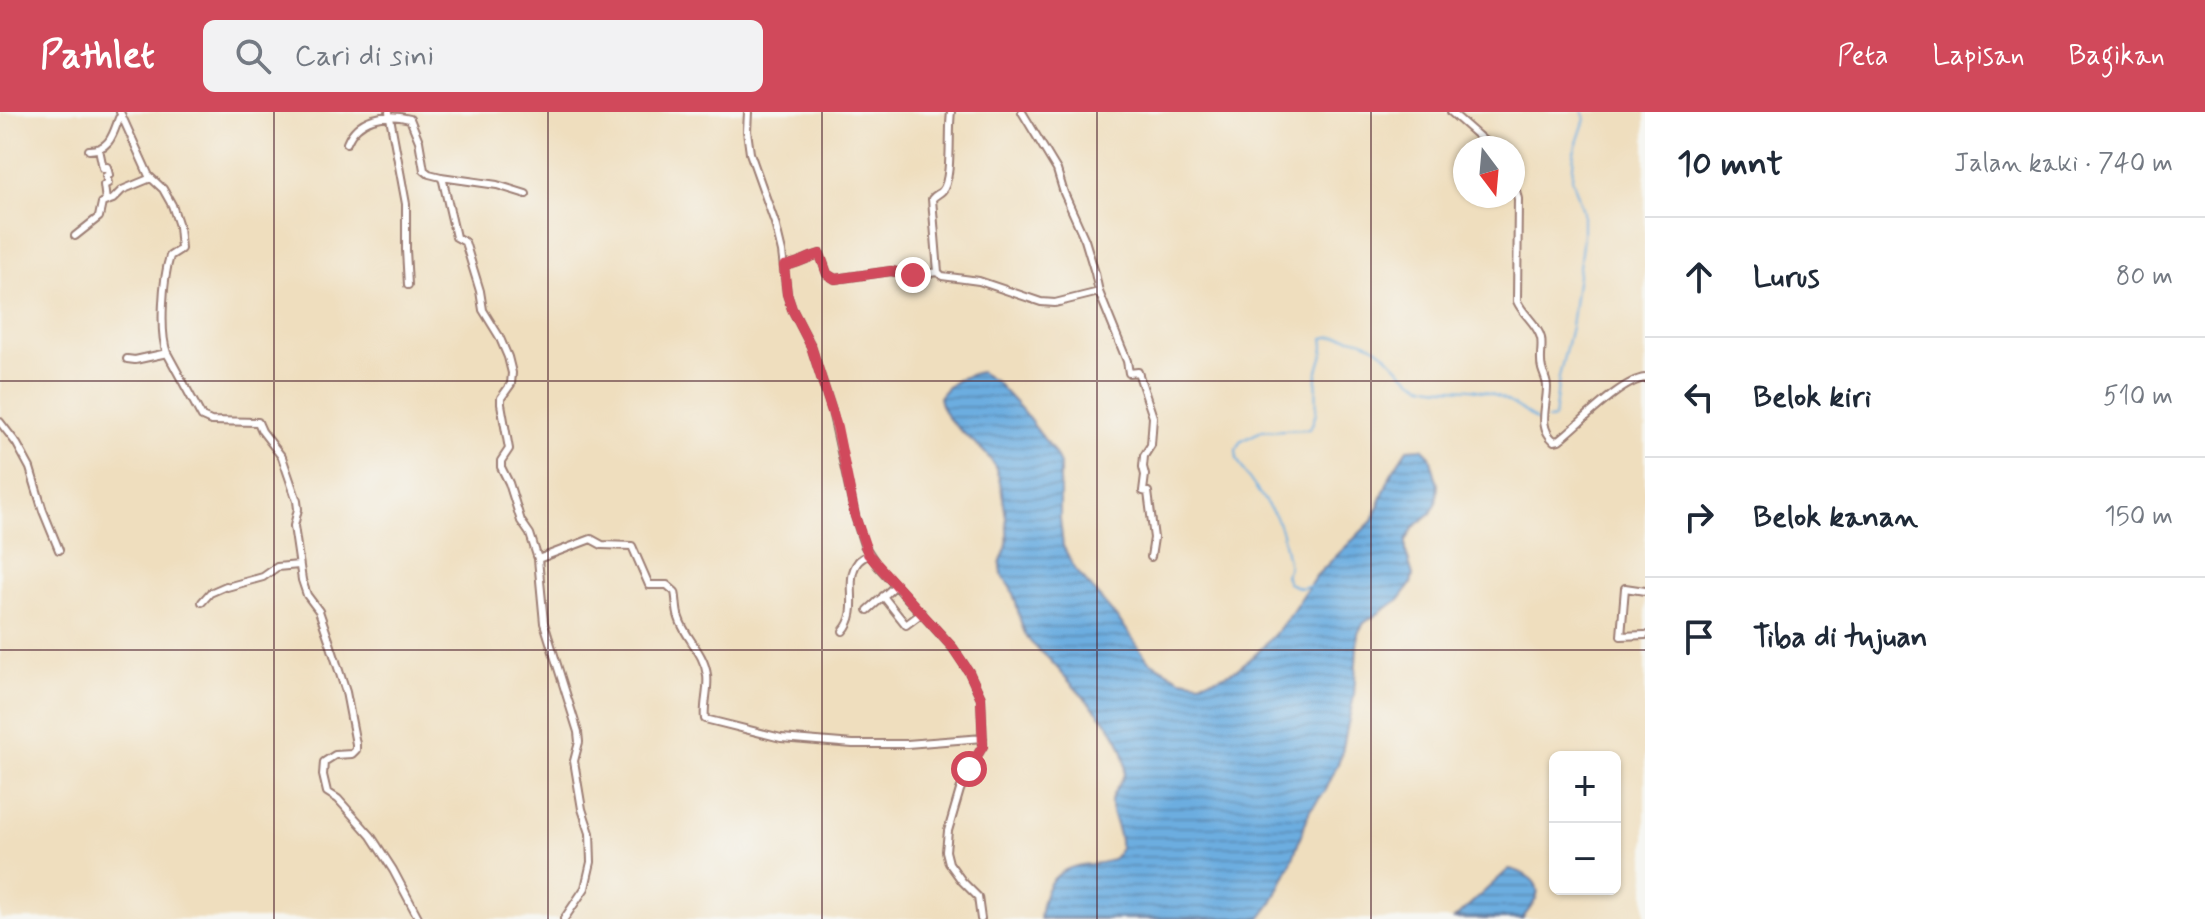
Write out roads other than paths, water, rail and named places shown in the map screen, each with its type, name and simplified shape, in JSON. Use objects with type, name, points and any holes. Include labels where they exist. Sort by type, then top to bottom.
[{"type":"street","points":[[748,112],[750,153],[775,223],[787,294],[811,346],[837,427],[855,516],[868,554],[953,648],[981,698],[983,746],[960,790],[948,831],[946,851],[949,863],[978,897],[981,919]]},
{"type":"street","points":[[951,112],[948,132],[951,150],[945,185],[932,199],[938,272],[942,276],[989,284],[1041,302],[1055,303],[1099,292]]},
{"type":"street","points":[[1022,112],[1057,170],[1085,240],[1099,292],[1129,373],[1138,372],[1152,412],[1151,445],[1144,456],[1143,465],[1143,491],[1148,492],[1154,538],[1151,557]]},
{"type":"street","points":[[1451,112],[1478,136]]},
{"type":"street","points":[[347,143],[357,126],[389,113],[410,119],[419,141],[424,170],[429,174],[497,185],[526,194]]},
{"type":"street","points":[[389,113],[406,204],[408,285]]},
{"type":"street","points":[[89,150],[99,149],[112,139],[121,114]]},
{"type":"street","points":[[121,114],[151,178],[163,189],[172,205],[181,240],[181,249],[170,256],[166,269],[164,334],[167,353],[202,417],[211,421],[255,420],[280,453],[297,501],[294,526],[299,565],[307,595],[319,611],[342,681],[356,744],[352,754],[335,755],[324,762],[327,792],[350,811],[371,836],[419,919]]},
{"type":"street","points":[[99,149],[103,168],[107,167],[109,175],[106,176],[108,183],[104,185],[106,201]]},
{"type":"street","points":[[441,177],[456,237],[465,242],[483,310],[499,336],[512,373],[511,384],[501,398],[509,449],[501,461],[501,467],[538,559],[544,623],[578,732],[574,761],[591,840],[591,862],[585,888],[564,919]]},
{"type":"street","points":[[75,236],[99,217],[100,205],[122,190],[151,178]]},
{"type":"street","points":[[1518,208],[1517,301],[1539,331],[1542,367],[1548,385],[1543,417],[1546,430],[1554,441],[1627,384],[1645,378]]},
{"type":"street","points":[[784,266],[820,254],[827,274],[835,279],[891,271],[913,275],[938,272]]},
{"type":"street","points":[[127,359],[167,353]]},
{"type":"street","points":[[0,422],[30,468],[59,550]]},
{"type":"street","points":[[538,559],[591,539],[602,545],[632,546],[649,585],[667,585],[675,592],[678,617],[697,648],[707,674],[705,719],[781,738],[853,744],[907,744],[983,738]]},
{"type":"street","points":[[843,631],[853,616],[857,562],[868,554]]},
{"type":"street","points":[[202,602],[210,593],[226,586],[263,577],[277,567],[299,565]]},
{"type":"street","points":[[868,610],[896,585]]},
{"type":"street","points":[[1645,591],[1625,588],[1621,636],[1645,635]]},
{"type":"street","points":[[883,596],[906,625],[922,613]]},
{"type":"water","points":[[980,372],[996,382],[1022,410],[1060,464],[1063,546],[1075,569],[1123,625],[1148,660],[1181,679],[1199,682],[1217,678],[1236,670],[1257,653],[1290,615],[1316,576],[1373,520],[1391,474],[1407,449],[1422,448],[1430,456],[1438,485],[1436,504],[1431,513],[1414,527],[1406,541],[1413,575],[1411,584],[1400,599],[1364,623],[1358,633],[1354,695],[1341,757],[1326,790],[1310,810],[1292,861],[1272,903],[1260,919],[1040,919],[1044,896],[1060,873],[1109,861],[1118,853],[1120,840],[1111,801],[1123,779],[1124,757],[1116,736],[1103,718],[1029,640],[1014,595],[1001,573],[1000,564],[1007,537],[1005,508],[997,472],[984,452],[949,418],[939,397],[957,380]]},
{"type":"water","points":[[1509,869],[1525,875],[1537,886],[1536,897],[1522,919],[1454,919]]},
{"type":"waterway","points":[[1548,420],[1554,418],[1583,237],[1583,211],[1572,178],[1574,152],[1585,119],[1583,112]]},
{"type":"waterway","points":[[1313,586],[1300,588],[1288,583],[1285,575],[1289,567],[1276,517],[1245,473],[1236,450],[1240,442],[1261,431],[1310,429],[1316,414],[1323,338],[1362,341],[1383,352],[1405,374],[1421,384],[1485,392],[1509,402],[1538,422],[1542,421]]}]
